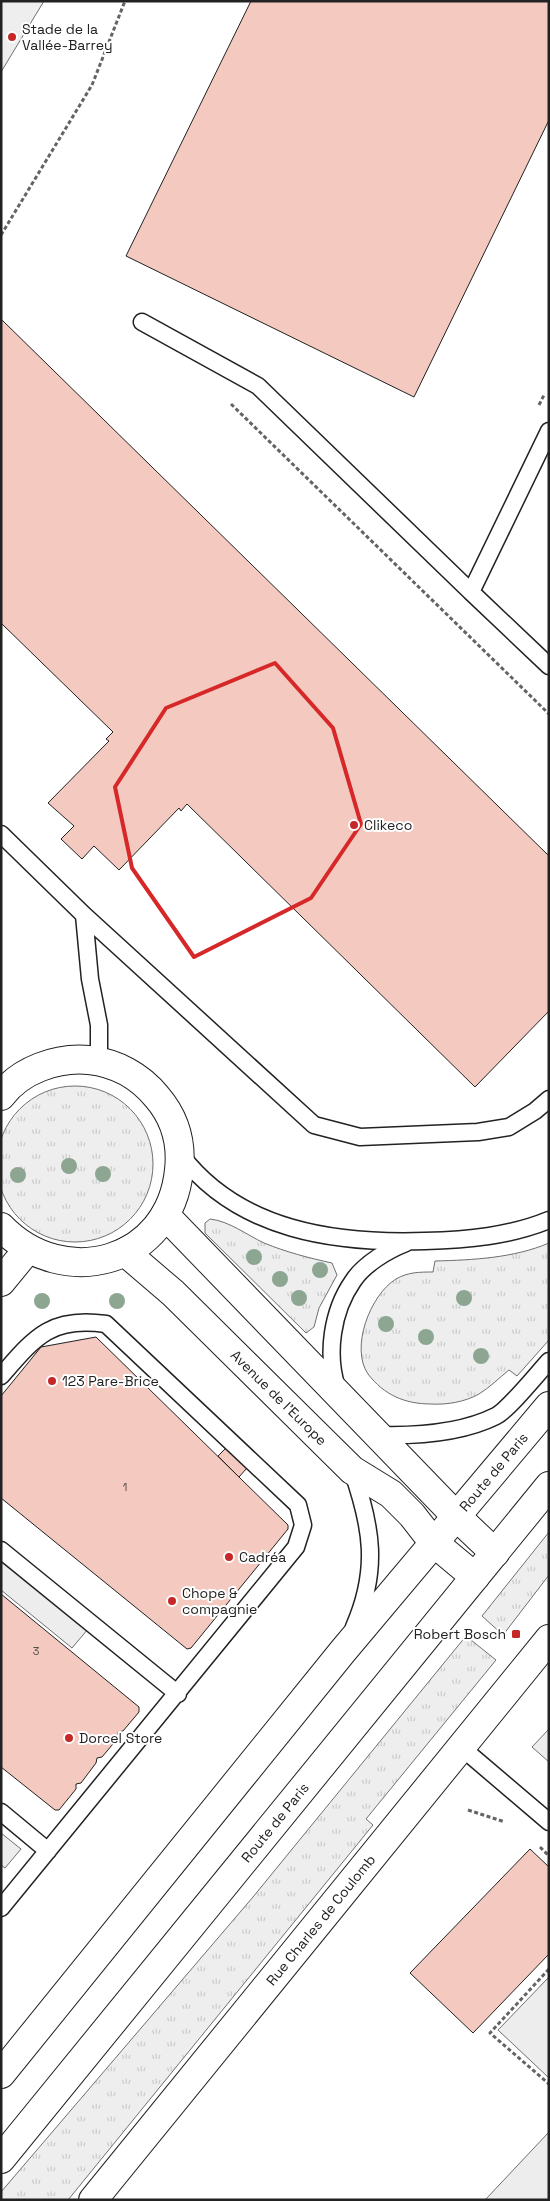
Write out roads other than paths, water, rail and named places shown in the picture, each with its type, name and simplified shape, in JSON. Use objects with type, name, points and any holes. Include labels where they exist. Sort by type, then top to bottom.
[{"type":"street","points":[[1,1227],[12,1238],[46,1258],[86,1263],[106,1259],[125,1252],[141,1242],[166,1215],[178,1186],[181,1155],[178,1136],[171,1118],[149,1087],[117,1067],[99,1061],[78,1059],[51,1064],[38,1068],[2,1093]]},
{"type":"street","points":[[166,1215],[456,1516],[495,1553]]},
{"type":"street","points":[[1,1282],[28,1249]]},
{"type":"street","name":"Avenue de l'Europe","points":[[125,1252],[172,1294],[352,1470],[391,1494],[412,1515],[433,1542],[475,1577]]},
{"type":"street","name":"Route de Paris","points":[[1,2074],[343,1650],[549,1406]]},
{"type":"street","name":"Route de Paris","points":[[1,2159],[549,1486]]},
{"type":"street","name":"Rue Charles de Coulomb","points":[[93,2200],[549,1639]]},
{"type":"lane","points":[[142,322],[258,386],[472,592],[545,655]]},
{"type":"lane","points":[[472,592],[549,431]]},
{"type":"lane","points":[[1,834],[84,915],[314,1125],[360,1137],[478,1132],[510,1127],[535,1111],[549,1099]]},
{"type":"lane","points":[[84,915],[90,979],[99,1025],[99,1061]]},
{"type":"lane","points":[[181,1155],[194,1173],[211,1187],[250,1212],[302,1231],[353,1240],[411,1242],[453,1240],[500,1234],[549,1220]]},
{"type":"lane","points":[[339,1395],[332,1371],[331,1352],[336,1322],[343,1300],[353,1280],[366,1267],[396,1247],[411,1242]]},
{"type":"lane","points":[[1,1376],[27,1346],[49,1329],[84,1321],[106,1324],[298,1505],[303,1525],[296,1547],[178,1694],[1,1908]]},
{"type":"lane","points":[[379,1435],[400,1436],[463,1428],[497,1416],[549,1361]]},
{"type":"lane","points":[[343,1650],[358,1617],[368,1587],[371,1556],[364,1503],[352,1470]]},
{"type":"lane","points":[[1,1550],[178,1694]]},
{"type":"lane","points":[[461,1747],[549,1822]]},
{"type":"lane","points":[[1,1812],[48,1850]]},
{"type":"place","name":"Stade de la Vallée-Barrey","points":[[12,37]]},
{"type":"place","name":"Clikeco","points":[[354,825]]},
{"type":"place","name":"123 Pare-Brice","points":[[52,1381]]},
{"type":"place","name":"Cadréa","points":[[229,1557]]},
{"type":"place","name":"Chope & compagnie","points":[[172,1601]]},
{"type":"place","name":"Robert Bosch","points":[[516,1634]]},
{"type":"place","name":"Dorcel Store","points":[[69,1738]]}]
